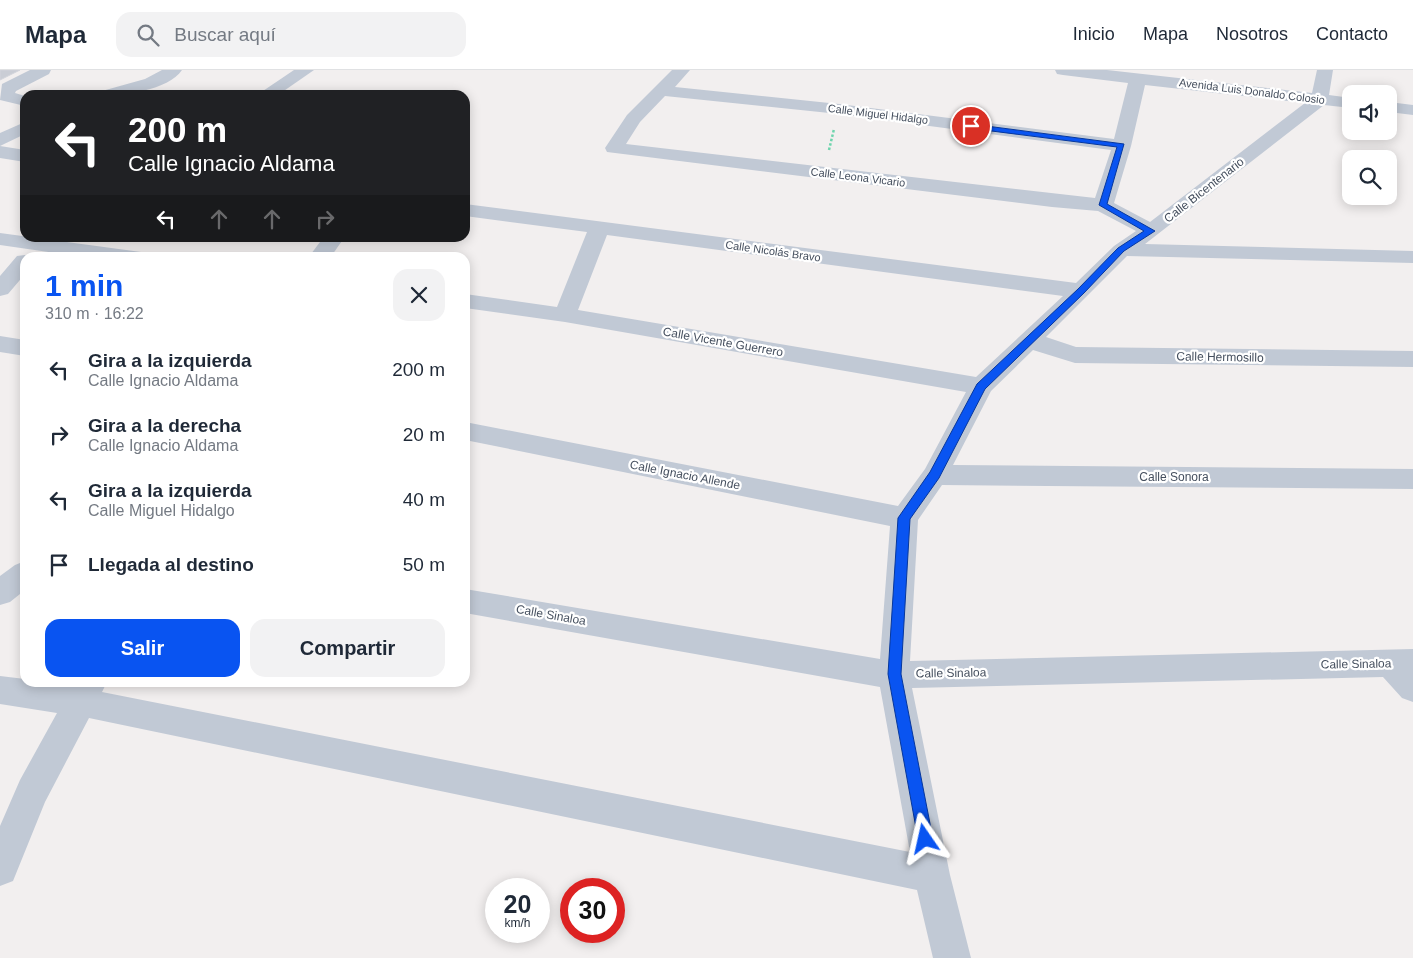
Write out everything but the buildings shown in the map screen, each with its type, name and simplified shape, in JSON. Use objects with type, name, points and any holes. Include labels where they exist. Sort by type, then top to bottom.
[{"type":"street","points":[[20,100],[6,96],[8,88],[43,70]]},
{"type":"street","points":[[126,90],[151,83],[174,70]]},
{"type":"street","points":[[274,90],[306,70]]},
{"type":"street","points":[[663,92],[682,70]]},
{"type":"street","name":"Avenida Luis Donaldo Colosio","points":[[1063,70],[1342,102]]},
{"type":"street","points":[[1222,87],[1226,70]]},
{"type":"street","points":[[1320,100],[1325,70]]},
{"type":"street","points":[[1138,78],[1122,146],[1103,205],[1150,231]]},
{"type":"street","name":"Calle Miguel Hidalgo","points":[[663,92],[839,109],[1122,146]]},
{"type":"street","name":"Calle Leona Vicario","points":[[663,92],[633,119],[614,148],[1052,201],[1103,205]]},
{"type":"street","name":"Calle Bicentenario","points":[[904,518],[935,475],[981,386],[1081,291],[1121,250],[1150,231],[1320,100]]},
{"type":"street","points":[[1397,108],[1413,110]]},
{"type":"street","points":[[0,141],[20,130]]},
{"type":"street","points":[[0,152],[20,155]]},
{"type":"street","name":"Calle Nicolás Bravo","points":[[470,211],[1081,291]]},
{"type":"street","points":[[565,315],[599,228]]},
{"type":"street","points":[[0,239],[90,252]]},
{"type":"street","points":[[323,252],[331,242]]},
{"type":"street","points":[[1121,250],[1413,257]]},
{"type":"street","points":[[0,289],[20,267]]},
{"type":"street","name":"Calle Vicente Guerrero","points":[[470,302],[565,315],[981,386]]},
{"type":"street","name":"Calle Hermosillo","points":[[1029,340],[1075,355],[1413,359]]},
{"type":"street","points":[[0,344],[20,347]]},
{"type":"street","name":"Calle Ignacio Allende","points":[[470,432],[904,518]]},
{"type":"street","name":"Calle Sonora","points":[[935,475],[1413,479]]},
{"type":"street","points":[[904,518],[894,674],[932,876],[952,958]]},
{"type":"street","name":"Calle Sinaloa","points":[[470,602],[894,674],[1402,663]]},
{"type":"street","points":[[1402,663],[1413,688]]},
{"type":"street","points":[[0,690],[86,692],[932,876]]},
{"type":"street","points":[[0,868],[32,792],[86,692]]},
{"type":"path","points":[[823,172],[839,109]]},
{"type":"route","points":[[925,839],[894,674],[904,518],[935,475],[981,386],[1081,291],[1121,250],[1150,231],[1103,205],[1122,146],[971,126]]}]
